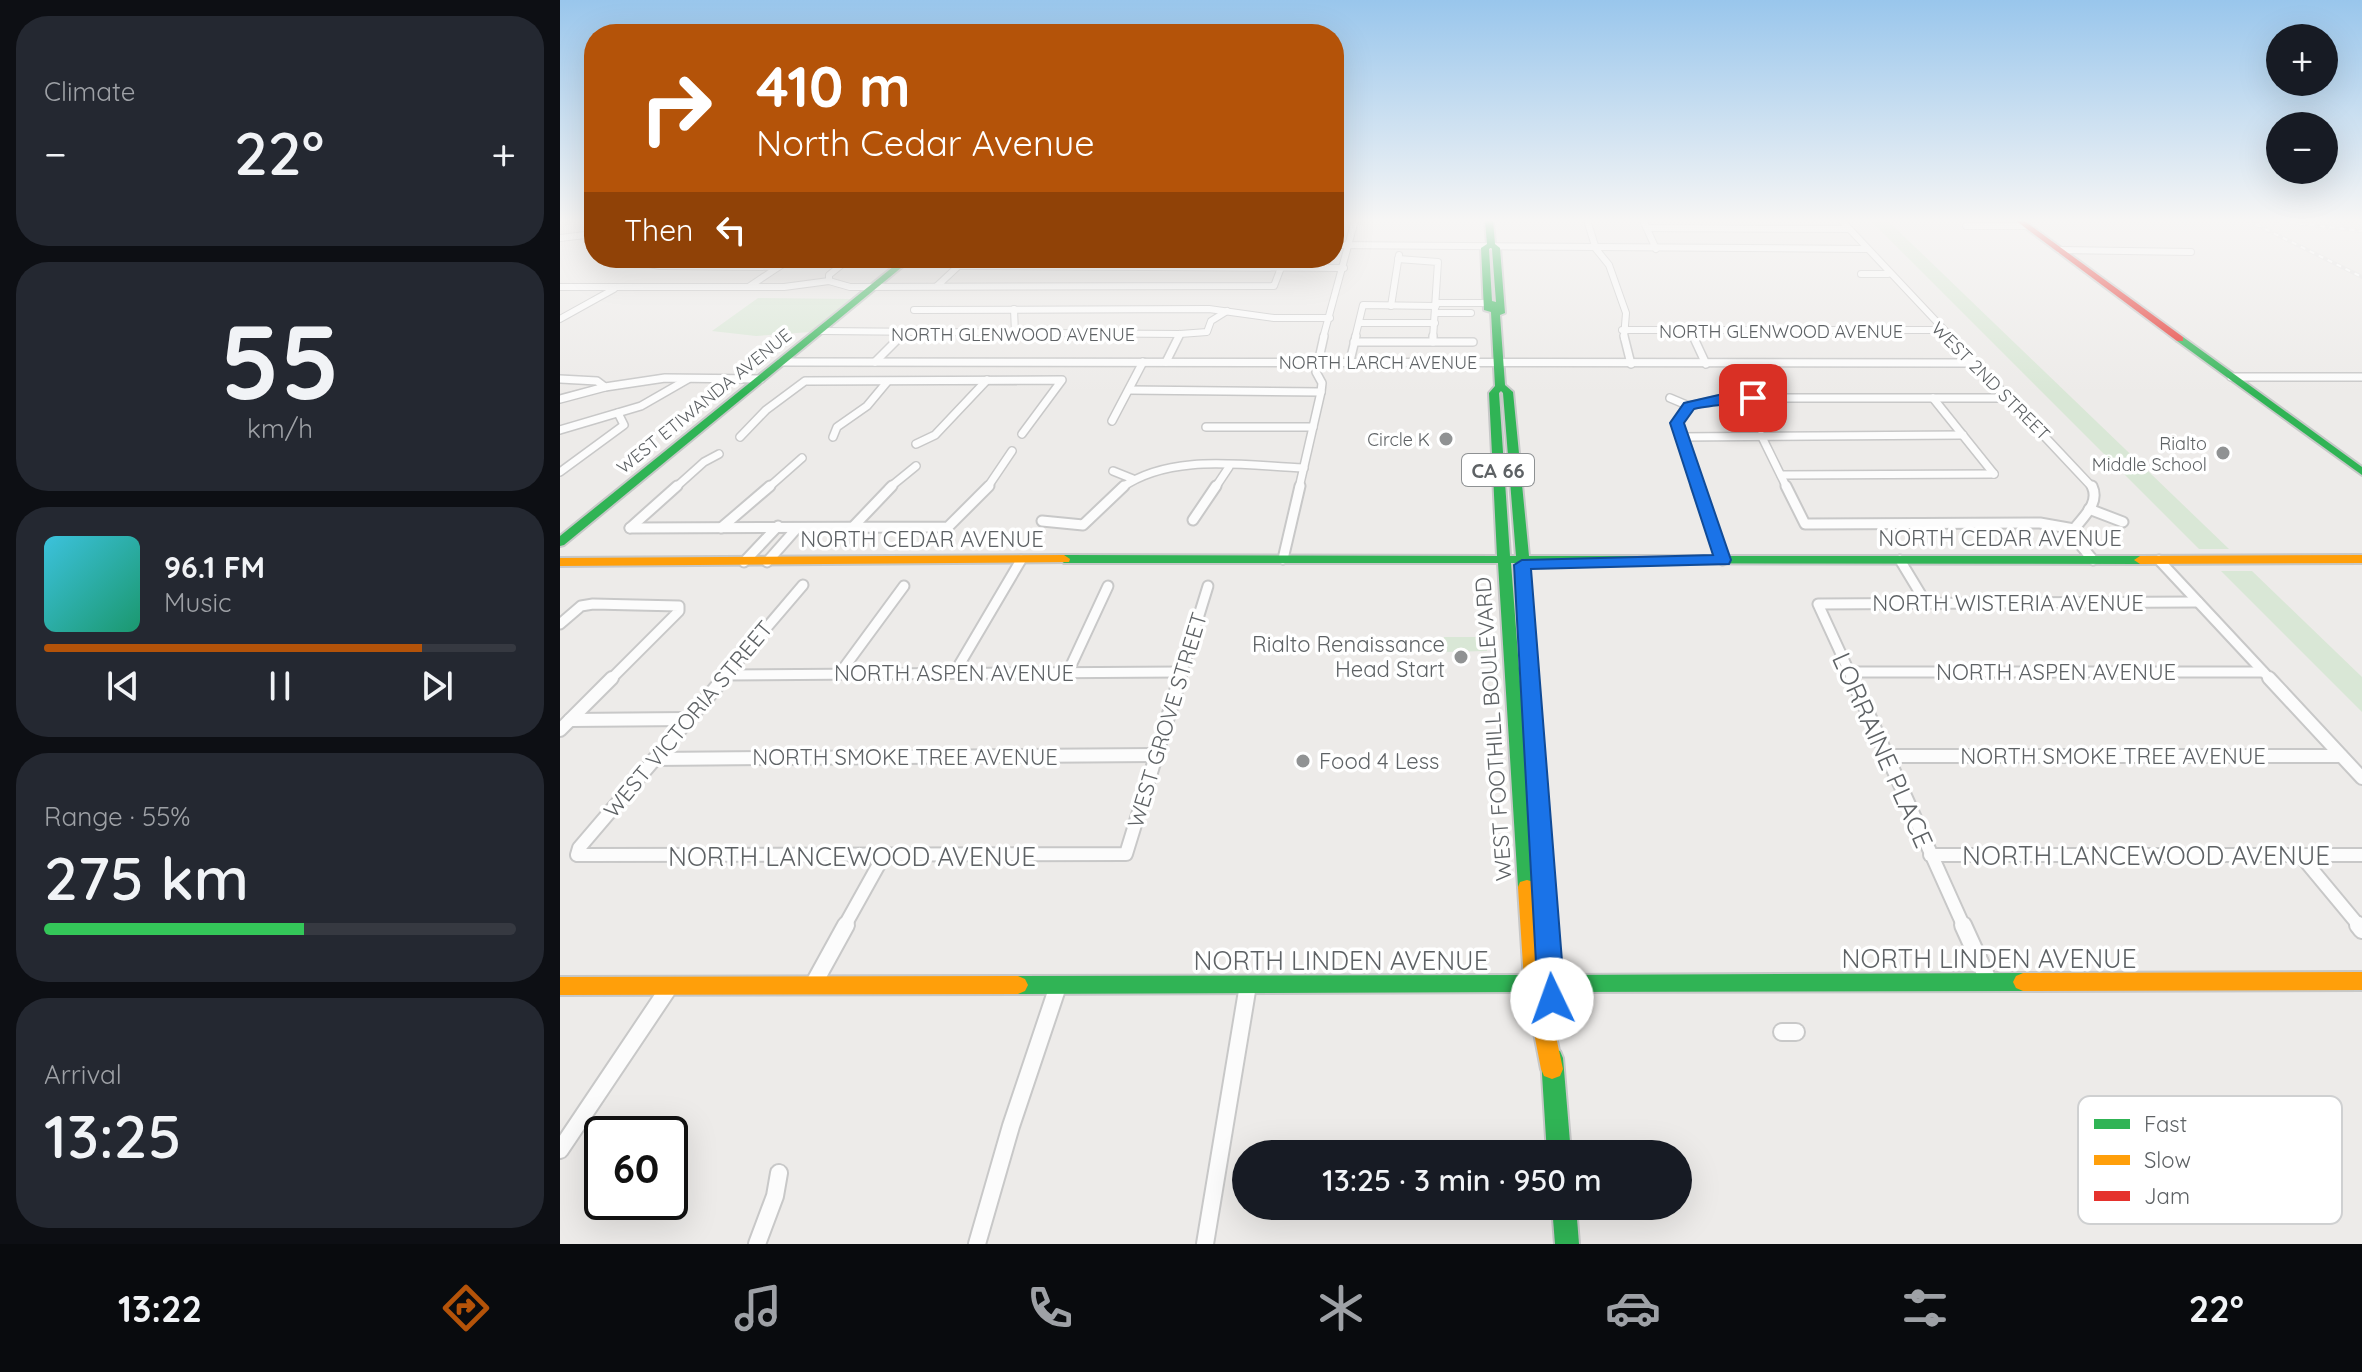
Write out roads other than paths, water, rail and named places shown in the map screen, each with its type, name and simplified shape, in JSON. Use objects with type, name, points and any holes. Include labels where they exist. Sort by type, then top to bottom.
[{"type":"main road","name":"WEST ETIWANDA AVENUE","points":[[560,542],[884,278]]},
{"type":"main road","name":"WEST FOOTHILL BOULEVARD","points":[[1487,278],[1489,315],[1495,321],[1500,362],[1496,446],[1534,981],[1552,1069]]},
{"type":"main road","name":"WEST FOOTHILL BOULEVARD","points":[[1495,321],[1502,317],[1499,278]]},
{"type":"main road","points":[[2098,278],[2362,472]]},
{"type":"main road","name":"WEST FOOTHILL BOULEVARD","points":[[1497,392],[1508,392],[1516,480],[1551,982],[1552,1069],[1558,1140]]},
{"type":"main road","points":[[1496,446],[1505,451],[1507,470],[1516,480]]},
{"type":"main road","points":[[1325,564],[1371,561],[1374,557]]},
{"type":"main road","name":"NORTH CEDAR AVENUE","points":[[560,562],[1374,557],[1504,561]]},
{"type":"main road","name":"NORTH CEDAR AVENUE","points":[[1283,559],[1300,564],[1632,557],[1639,561],[2362,559]]},
{"type":"main road","name":"NORTH LINDEN AVENUE","points":[[560,986],[2362,981]]},
{"type":"main road","points":[[1565,1220],[1567,1244]]},
{"type":"street","points":[[748,287],[761,278]]},
{"type":"street","points":[[937,286],[946,278]]},
{"type":"street","points":[[560,287],[800,286],[829,281],[840,286],[873,287],[1274,286],[1277,278]]},
{"type":"street","points":[[1283,559],[1321,392],[1317,362],[1341,278]]},
{"type":"street","points":[[1391,306],[1395,278]]},
{"type":"street","points":[[1433,342],[1437,278]]},
{"type":"street","points":[[1613,278],[1626,313],[1622,330],[1631,364]]},
{"type":"street","name":"WEST 2ND STREET","points":[[1892,278],[2094,489],[2096,498],[2089,509]]},
{"type":"street","points":[[560,319],[616,287]]},
{"type":"street","points":[[1350,361],[1363,305],[1436,307],[1488,303]]},
{"type":"street","points":[[1436,307],[1471,313]]},
{"type":"street","points":[[1014,309],[1015,333]]},
{"type":"street","points":[[560,310],[576,310]]},
{"type":"street","points":[[914,310],[1227,311],[1253,316],[1330,318]]},
{"type":"street","points":[[1253,316],[1262,310]]},
{"type":"street","name":"NORTH GLENWOOD AVENUE","points":[[819,331],[1180,334],[1207,332],[1211,321],[1227,311]]},
{"type":"street","points":[[1359,323],[1435,323]]},
{"type":"street","name":"NORTH GLENWOOD AVENUE","points":[[1622,330],[1940,330]]},
{"type":"street","points":[[1691,331],[1706,364]]},
{"type":"street","points":[[875,362],[903,334]]},
{"type":"street","points":[[1166,362],[1180,334]]},
{"type":"street","points":[[1354,342],[1473,342]]},
{"type":"street","name":"NORTH LARCH AVENUE","points":[[781,362],[1974,363]]},
{"type":"street","points":[[924,383],[944,362]]},
{"type":"street","points":[[941,383],[959,362]]},
{"type":"street","points":[[1112,421],[1143,362]]},
{"type":"street","points":[[2231,377],[2362,377]]},
{"type":"street","points":[[560,379],[597,381],[605,387]]},
{"type":"street","points":[[560,430],[659,397],[688,379]]},
{"type":"street","points":[[560,399],[640,380],[761,379]]},
{"type":"street","points":[[916,444],[935,435],[987,380]]},
{"type":"street","points":[[740,437],[747,426],[800,383],[1062,380],[1022,434]]},
{"type":"street","points":[[833,437],[837,427],[867,406],[887,382]]},
{"type":"street","points":[[1129,390],[1321,392]]},
{"type":"street","points":[[1670,398],[1689,406],[1723,398],[2010,398]]},
{"type":"street","points":[[1781,475],[1994,474],[1933,398]]},
{"type":"street","points":[[1689,406],[1677,423],[1679,437],[1723,560]]},
{"type":"street","points":[[560,472],[624,425],[618,413]]},
{"type":"street","points":[[1206,427],[1313,427]]},
{"type":"street","points":[[1761,435],[1805,524],[2040,523],[2074,529]]},
{"type":"street","points":[[1679,437],[1963,435]]},
{"type":"street","points":[[719,454],[704,462],[630,528],[778,526],[850,530],[948,527],[993,482],[1012,451]]},
{"type":"street","points":[[721,528],[802,458]]},
{"type":"street","points":[[850,530],[877,498],[916,466]]},
{"type":"street","points":[[1042,521],[1083,525],[1112,494],[1133,479],[1180,467],[1304,468]]},
{"type":"street","points":[[1193,520],[1229,467]]},
{"type":"street","points":[[1113,471],[1133,479]]},
{"type":"street","points":[[2074,529],[2089,509],[2123,522]]},
{"type":"street","points":[[744,562],[778,526]]},
{"type":"street","points":[[767,562],[797,528]]},
{"type":"street","points":[[2074,529],[2078,542],[2093,560]]},
{"type":"street","points":[[955,672],[1021,560]]},
{"type":"street","points":[[1900,560],[1926,603]]},
{"type":"street","points":[[2159,560],[2362,778]]},
{"type":"street","name":"WEST VICTORIA STREET","points":[[577,855],[579,848],[803,585]]},
{"type":"street","points":[[840,673],[904,586]]},
{"type":"street","points":[[1068,672],[1108,586]]},
{"type":"street","name":"WEST GROVE STREET","points":[[1126,854],[1208,586]]},
{"type":"street","name":"NORTH WISTERIA AVENUE","points":[[1818,604],[2198,602]]},
{"type":"street","name":"LORRAINE PLACE","points":[[1818,604],[1989,982]]},
{"type":"street","points":[[560,624],[581,606],[679,606],[679,611],[560,730]]},
{"type":"street","name":"NORTH ASPEN AVENUE","points":[[725,675],[1182,672]]},
{"type":"street","name":"NORTH ASPEN AVENUE","points":[[1849,672],[2263,672]]},
{"type":"street","points":[[570,720],[688,719]]},
{"type":"street","name":"NORTH SMOKE TREE AVENUE","points":[[654,759],[1155,755]]},
{"type":"street","name":"NORTH SMOKE TREE AVENUE","points":[[1886,756],[2341,756]]},
{"type":"street","name":"NORTH LANCEWOOD AVENUE","points":[[577,855],[883,857],[1126,854]]},
{"type":"street","name":"NORTH LANCEWOOD AVENUE","points":[[1930,855],[2362,855]]},
{"type":"street","points":[[2301,856],[2362,930]]},
{"type":"street","points":[[813,985],[883,857]]},
{"type":"street","points":[[1205,1244],[1248,985]]},
{"type":"street","points":[[560,1150],[670,986]]},
{"type":"street","points":[[977,1244],[1011,1126],[1058,986]]},
{"type":"street","points":[[757,1244],[772,1207],[779,1173]]},
{"type":"place","name":"Circle K","points":[[1446,439]]},
{"type":"place","name":"Rialto Middle School","points":[[2223,453]]},
{"type":"place","name":"Rialto Renaissance Head Start","points":[[1461,657]]},
{"type":"place","name":"Food 4 Less","points":[[1303,761]]}]
